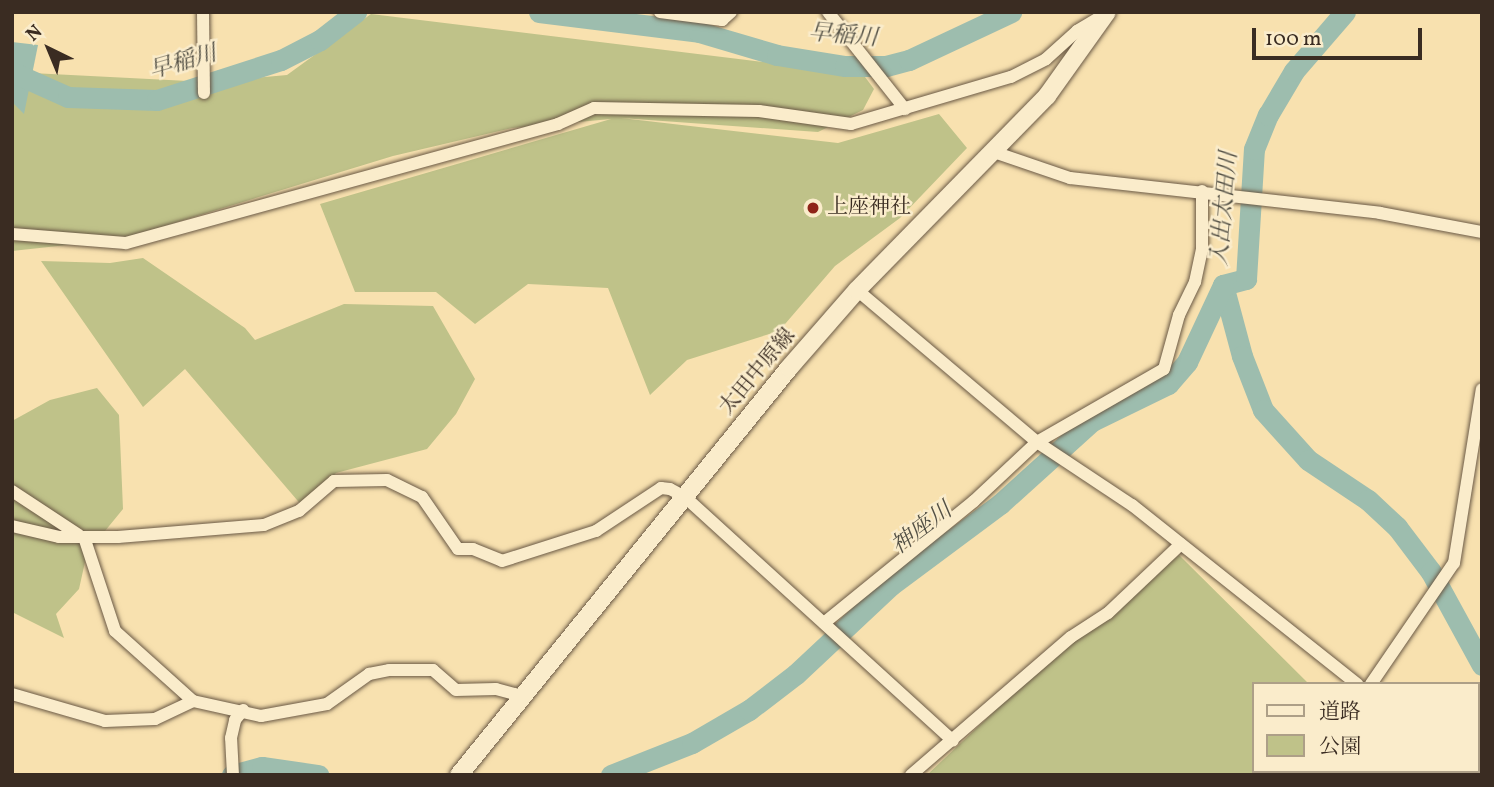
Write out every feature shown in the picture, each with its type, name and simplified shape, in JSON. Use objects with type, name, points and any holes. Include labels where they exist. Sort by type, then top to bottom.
[{"type":"main road","name":"太田中原線","points":[[460,775],[685,497],[858,290],[1047,96],[1107,13]]},
{"type":"street","points":[[203,12],[204,93]]},
{"type":"street","points":[[660,12],[722,19],[731,12]]},
{"type":"street","points":[[828,12],[905,110]]},
{"type":"street","points":[[12,234],[126,243],[558,124],[594,108],[759,111],[851,124],[1012,77],[1046,58],[1077,31],[1107,13]]},
{"type":"street","points":[[994,152],[1070,178],[1279,200],[1482,232]]},
{"type":"street","points":[[824,624],[974,501],[1037,442],[1164,369],[1179,315],[1195,282],[1202,249],[1202,191]]},
{"type":"street","points":[[858,290],[1037,442],[1132,505],[1354,682]]},
{"type":"street","points":[[1372,682],[1454,563],[1482,389]]},
{"type":"street","points":[[12,526],[33,534],[84,537],[264,525],[299,512],[334,481],[387,480],[422,497],[458,549],[473,549],[502,561],[596,531],[661,488],[685,497],[953,741]]},
{"type":"street","points":[[12,491],[84,537],[115,631],[193,701],[261,716],[327,704],[369,674],[389,670],[433,670],[456,690],[496,689],[523,696]]},
{"type":"street","points":[[911,775],[1071,637],[1108,613],[1181,544]]},
{"type":"street","points":[[12,694],[105,721],[155,719],[193,701]]},
{"type":"street","points":[[233,775],[231,738],[235,720],[243,710]]},
{"type":"green space","points":[[371,14],[763,62],[853,61],[874,89],[863,110],[818,132],[621,118],[838,143],[939,114],[967,148],[900,218],[835,266],[779,331],[687,360],[650,395],[608,288],[528,284],[475,324],[436,292],[355,292],[320,204],[611,119],[512,128],[393,156],[122,239],[12,251],[12,72],[208,82],[287,75]]},
{"type":"green space","points":[[143,258],[245,328],[255,340],[344,304],[433,306],[475,379],[456,414],[427,449],[336,473],[303,507],[185,369],[143,407],[41,261],[110,263]]},
{"type":"green space","points":[[97,388],[119,415],[123,509],[87,553],[79,589],[56,614],[64,638],[12,612],[12,421],[50,400]]},
{"type":"green space","points":[[1179,555],[1307,682],[1252,682],[1252,773],[1401,775],[927,775],[1075,635]]},
{"type":"shaded area","points":[[12,42],[38,45],[24,114],[12,102]]},
{"type":"waterway","name":"早稲川","points":[[12,72],[68,97],[157,100],[281,60],[320,40],[356,12]]},
{"type":"waterway","name":"早稲川","points":[[539,12],[699,32],[777,55],[845,66],[886,66],[909,60],[1011,12]]},
{"type":"waterway","name":"入出太田川","points":[[1223,285],[1246,279],[1254,149],[1268,115],[1294,71],[1345,12]]},
{"type":"waterway","name":"入出太田川","points":[[1223,285],[1242,356],[1263,410],[1308,460],[1368,500],[1397,527],[1431,572],[1482,665]]},
{"type":"waterway","name":"神座川","points":[[611,775],[692,743],[749,710],[796,674],[891,585],[1000,504],[1092,421],[1168,384],[1187,362],[1223,285]]},
{"type":"waterway","name":"神座川","points":[[232,775],[262,767],[318,775]]},
{"type":"place","name":"上座神社","points":[[813,208]]}]
